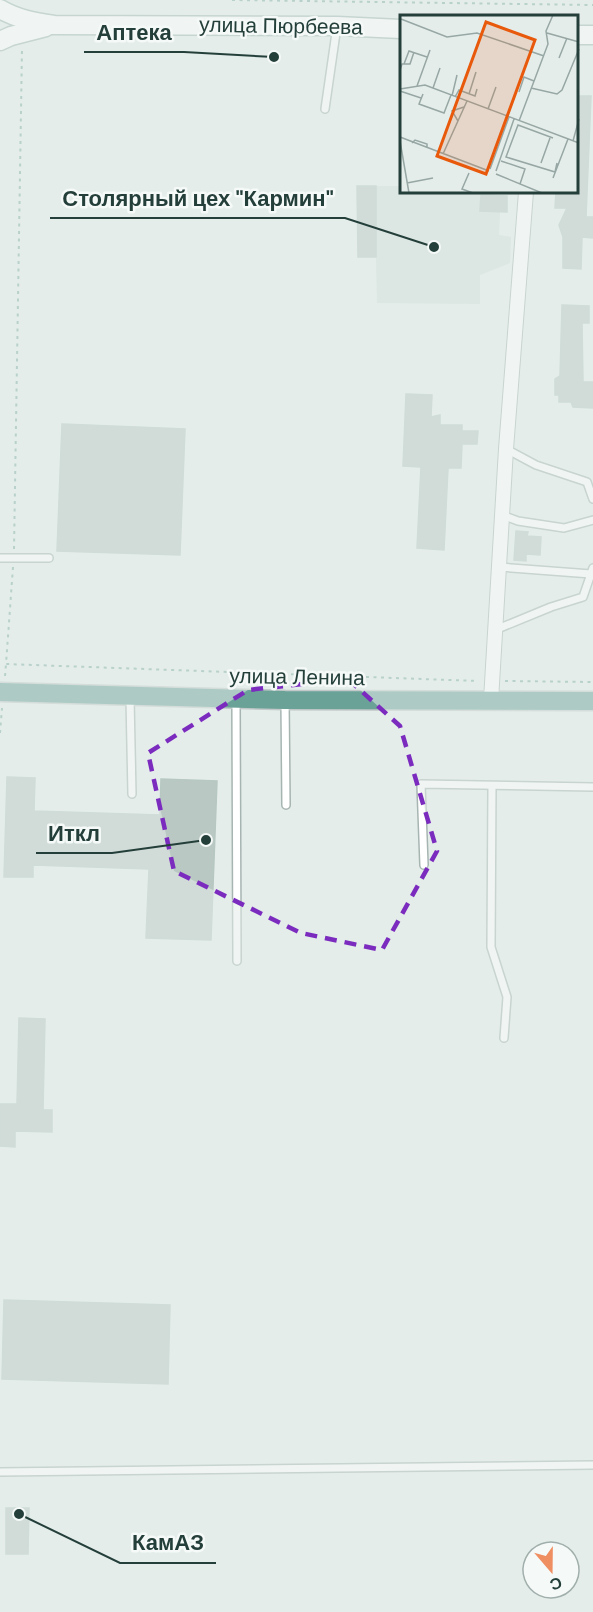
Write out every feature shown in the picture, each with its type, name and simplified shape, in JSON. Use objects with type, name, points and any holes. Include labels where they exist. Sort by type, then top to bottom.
[{"type":"main road","points":[[0,9],[23,20],[54,25]]},
{"type":"main road","points":[[0,41],[54,25]]},
{"type":"main road","name":"улица Пюрбеева","points":[[54,25],[337,26],[400,29]]},
{"type":"main road","name":"улица Ленина","points":[[2,693],[285,700],[593,701]]},
{"type":"street","points":[[491,700],[506,449],[526,194]]},
{"type":"lane","points":[[324,109],[337,26]]},
{"type":"lane","points":[[506,449],[536,465],[587,482],[593,499]]},
{"type":"lane","points":[[502,515],[518,521],[564,528],[593,520]]},
{"type":"lane","points":[[0,558],[49,558]]},
{"type":"lane","points":[[495,630],[551,607],[583,597],[592,571],[499,567]]},
{"type":"lane","points":[[130,696],[132,794]]},
{"type":"lane","points":[[236,699],[237,961]]},
{"type":"lane","points":[[285,700],[286,806]]},
{"type":"lane","points":[[424,865],[422,784],[593,787]]},
{"type":"lane","points":[[492,786],[491,947],[507,996],[504,1038]]},
{"type":"lane","points":[[0,1472],[593,1465]]},
{"type":"path","points":[[232,0],[593,5]]},
{"type":"path","points":[[0,733],[14,558],[22,33]]},
{"type":"path","points":[[6,664],[492,681],[593,682]]},
{"type":"highlighted area","points":[[348,679],[400,726],[437,851],[382,950],[301,933],[174,871],[148,753],[248,690]]},
{"type":"shaded area","points":[[357,186],[400,186],[400,194],[480,194],[480,211],[500,212],[499,235],[511,237],[510,263],[480,275],[480,304],[377,303],[376,257],[358,257]]},
{"type":"building","points":[[578,96],[591,96],[586,217],[593,217],[593,238],[582,237],[581,269],[563,268],[563,237],[559,225],[567,208],[555,208],[556,194],[578,194]]},
{"type":"building","points":[[357,186],[376,186],[376,257],[358,257]]},
{"type":"building","points":[[481,195],[507,196],[507,212],[480,211]]},
{"type":"building","points":[[562,305],[589,306],[589,323],[582,323],[583,382],[593,382],[593,408],[573,407],[571,402],[559,402],[559,395],[555,395],[555,379],[560,376]]},
{"type":"building","points":[[406,394],[432,395],[431,417],[440,415],[440,425],[462,425],[462,431],[478,431],[477,444],[462,444],[461,468],[448,468],[444,550],[417,548],[421,467],[403,466]]},
{"type":"building","points":[[62,424],[185,429],[180,555],[57,551]]},
{"type":"building","points":[[516,531],[528,532],[527,536],[541,537],[540,555],[526,554],[526,561],[514,560]]},
{"type":"building","points":[[7,777],[35,778],[34,811],[160,815],[161,779],[217,781],[211,940],[146,938],[149,869],[33,865],[33,877],[4,877]]},
{"type":"building","points":[[19,1018],[45,1019],[43,1110],[52,1110],[52,1132],[15,1131],[15,1147],[0,1146],[0,1104],[17,1104]]},
{"type":"building","points":[[4,1300],[170,1305],[168,1384],[2,1379]]},
{"type":"building","points":[[6,1508],[29,1508],[28,1554],[6,1554]]},
{"type":"place","name":"Аптека","points":[[274,57]]},
{"type":"place","name":"Столярный цех \"Кармин\"","points":[[434,247]]},
{"type":"place","name":"Иткл","points":[[206,840]]},
{"type":"place","name":"КамАЗ","points":[[19,1514]]}]
